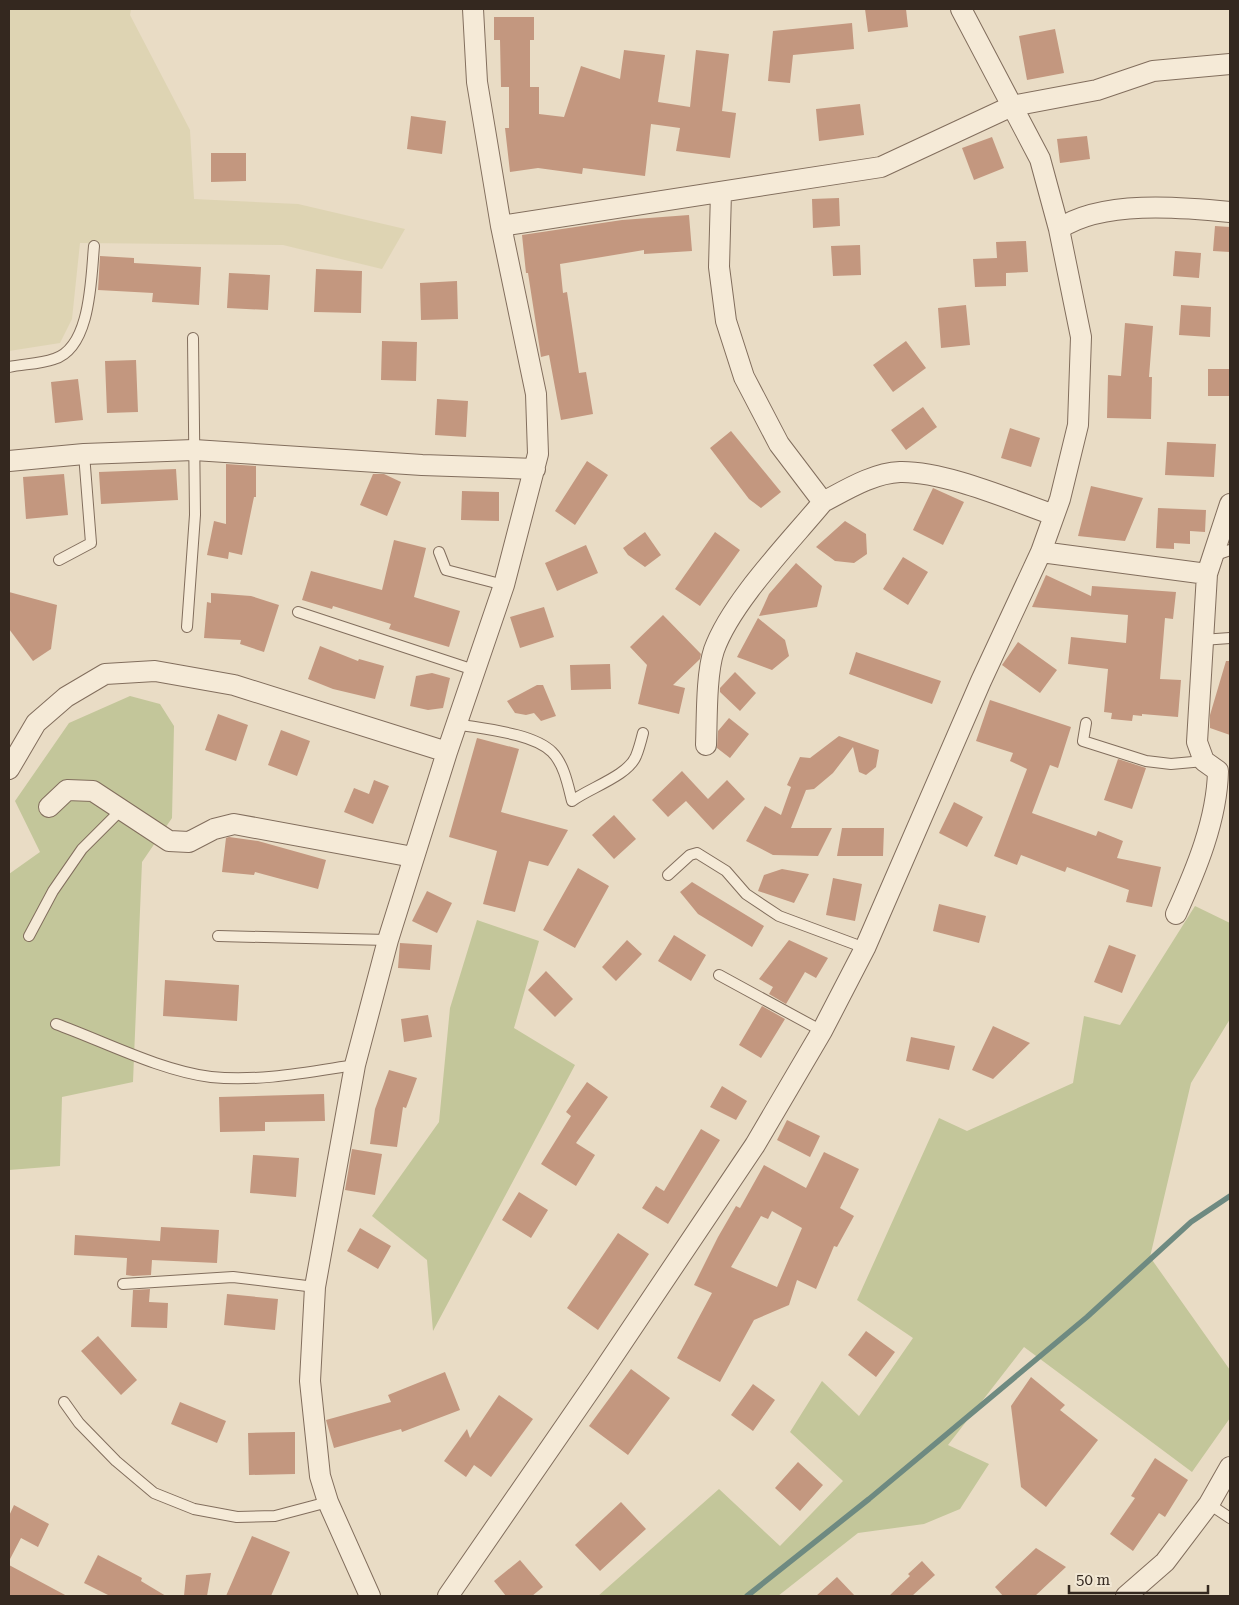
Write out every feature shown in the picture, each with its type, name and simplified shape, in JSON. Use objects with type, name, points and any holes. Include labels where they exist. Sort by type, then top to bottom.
[{"type":"street","points":[[370,1596],[328,1502],[320,1476],[310,1382],[315,1287],[355,1066],[388,940],[456,724],[504,585],[538,454],[536,394],[500,226],[478,82],[473,9]]},
{"type":"street","points":[[448,1596],[750,1153],[822,1031],[865,948],[981,680],[1041,552],[1060,499],[1078,425],[1081,337],[1059,229],[1040,159],[961,9]]},
{"type":"street","points":[[500,226],[881,167],[1012,106],[1097,90],[1153,71],[1230,64]]},
{"type":"street","points":[[721,192],[719,267],[726,321],[744,377],[779,444],[823,502]]},
{"type":"street","points":[[1059,229],[1072,220],[1106,210],[1192,208],[1230,212]]},
{"type":"street","points":[[9,461],[84,454],[194,450],[422,465],[535,468]]},
{"type":"street","points":[[706,745],[708,700],[714,650],[739,604],[823,502],[872,478],[899,472],[936,475],[1054,515]]},
{"type":"street","points":[[1176,914],[1191,880],[1213,810],[1217,766],[1197,742],[1202,640],[1230,504]]},
{"type":"street","points":[[1041,552],[1217,560]]},
{"type":"street","points":[[9,769],[36,724],[66,696],[105,674],[155,671],[234,685],[447,752]]},
{"type":"street","points":[[49,808],[67,790],[93,791],[169,841],[189,842],[214,830],[234,824],[413,857]]},
{"type":"street","points":[[1126,1596],[1165,1562],[1209,1504],[1230,1467]]},
{"type":"lane","points":[[9,367],[55,359],[71,350],[82,328],[90,289],[94,246]]},
{"type":"lane","points":[[187,627],[195,515],[193,338]]},
{"type":"lane","points":[[59,560],[91,543],[84,454]]},
{"type":"lane","points":[[439,552],[446,570],[504,585]]},
{"type":"lane","points":[[298,612],[474,670]]},
{"type":"lane","points":[[1202,640],[1230,638]]},
{"type":"lane","points":[[1086,723],[1083,742],[1146,761],[1217,766]]},
{"type":"lane","points":[[456,724],[536,740],[553,752],[565,774],[572,802],[585,791],[614,779],[636,759],[643,733]]},
{"type":"lane","points":[[29,936],[53,891],[82,849],[121,810]]},
{"type":"lane","points":[[668,875],[690,855],[697,853],[726,871],[746,894],[779,916],[865,948]]},
{"type":"lane","points":[[218,936],[388,940]]},
{"type":"lane","points":[[719,975],[822,1031]]},
{"type":"lane","points":[[56,1024],[156,1063],[210,1077],[258,1078],[355,1066]]},
{"type":"lane","points":[[123,1284],[233,1277],[315,1287]]},
{"type":"lane","points":[[64,1402],[79,1423],[116,1461],[139,1480],[154,1492],[194,1509],[237,1517],[275,1516],[328,1502]]},
{"type":"lane","points":[[1209,1504],[1230,1518]]},
{"type":"shaded area","points":[[9,9],[131,9],[130,15],[190,130],[194,199],[298,204],[405,229],[382,269],[283,245],[80,243],[72,319],[60,343],[9,351]]},
{"type":"green space","points":[[130,696],[160,704],[174,726],[172,818],[142,862],[133,1082],[62,1097],[60,1166],[9,1170],[9,874],[40,852],[15,801],[69,723]]},
{"type":"green space","points":[[1195,906],[1230,923],[1230,1019],[1191,1083],[1150,1257],[1230,1370],[1230,1418],[1192,1472],[1024,1347],[948,1445],[989,1464],[960,1509],[924,1524],[858,1533],[778,1596],[598,1596],[719,1489],[780,1546],[843,1481],[790,1432],[822,1381],[859,1416],[913,1338],[857,1300],[939,1118],[967,1131],[1073,1083],[1084,1016],[1120,1025]]},
{"type":"green space","points":[[477,920],[539,941],[514,1028],[575,1065],[433,1331],[427,1260],[372,1216],[439,1122],[450,1008]]},
{"type":"building","points":[[865,9],[906,9],[908,27],[868,32]]},
{"type":"building","points":[[494,17],[534,17],[534,40],[530,40],[530,87],[539,87],[539,114],[564,117],[581,66],[620,79],[624,50],[665,55],[658,102],[690,107],[696,50],[729,54],[722,111],[736,113],[730,158],[676,151],[680,128],[651,124],[645,176],[583,168],[582,174],[538,168],[510,172],[505,128],[509,128],[509,87],[501,87],[500,40],[494,40]]},
{"type":"building","points":[[852,23],[854,49],[793,55],[790,83],[768,81],[773,31]]},
{"type":"building","points":[[1055,29],[1064,73],[1027,80],[1019,36]]},
{"type":"building","points":[[860,104],[864,135],[819,141],[816,109]]},
{"type":"building","points":[[411,116],[446,121],[442,154],[407,149]]},
{"type":"building","points":[[1087,136],[1090,159],[1060,163],[1057,139]]},
{"type":"building","points":[[992,137],[1004,168],[974,180],[962,148]]},
{"type":"building","points":[[211,153],[246,153],[246,181],[211,182]]},
{"type":"building","points":[[839,198],[840,226],[813,228],[812,199]]},
{"type":"building","points":[[689,215],[692,251],[644,254],[644,250],[560,264],[563,293],[567,292],[579,373],[586,372],[593,414],[561,420],[549,355],[541,357],[528,273],[526,273],[522,235],[622,220]]},
{"type":"building","points":[[1215,226],[1230,227],[1230,252],[1213,251]]},
{"type":"building","points":[[1026,241],[1028,272],[1006,273],[1006,286],[975,287],[973,259],[997,258],[996,242]]},
{"type":"building","points":[[860,245],[861,275],[833,276],[831,246]]},
{"type":"building","points":[[1175,251],[1201,253],[1199,278],[1173,276]]},
{"type":"building","points":[[100,256],[134,258],[134,263],[201,267],[199,305],[152,302],[153,293],[98,290]]},
{"type":"building","points":[[316,269],[362,271],[361,313],[314,312]]},
{"type":"building","points":[[229,273],[270,275],[268,310],[227,308]]},
{"type":"building","points":[[457,281],[458,319],[421,320],[420,283]]},
{"type":"building","points":[[966,305],[970,345],[941,348],[938,308]]},
{"type":"building","points":[[1181,305],[1211,307],[1210,337],[1179,335]]},
{"type":"building","points":[[1125,323],[1153,326],[1149,377],[1152,377],[1151,419],[1107,418],[1108,375],[1121,376]]},
{"type":"building","points":[[382,341],[417,342],[416,381],[381,380]]},
{"type":"building","points":[[906,341],[926,368],[893,392],[873,365]]},
{"type":"building","points":[[136,360],[138,412],[107,413],[105,361]]},
{"type":"building","points":[[1208,369],[1230,369],[1230,396],[1208,396]]},
{"type":"building","points":[[78,379],[83,420],[55,423],[51,382]]},
{"type":"building","points":[[437,399],[468,401],[466,437],[435,435]]},
{"type":"building","points":[[923,407],[937,427],[906,450],[891,430]]},
{"type":"building","points":[[1010,428],[1040,438],[1031,467],[1001,458]]},
{"type":"building","points":[[731,431],[781,492],[761,508],[749,499],[710,448]]},
{"type":"building","points":[[1167,442],[1216,444],[1214,477],[1165,475]]},
{"type":"building","points":[[587,461],[608,475],[575,525],[555,511]]},
{"type":"building","points":[[226,464],[256,466],[256,497],[254,497],[242,555],[229,552],[228,559],[207,555],[214,521],[226,524]]},
{"type":"building","points":[[176,469],[178,500],[101,504],[99,472]]},
{"type":"building","points":[[64,474],[68,515],[26,519],[23,477]]},
{"type":"building","points":[[373,474],[384,474],[401,482],[387,516],[360,505]]},
{"type":"building","points":[[1091,486],[1143,498],[1125,541],[1078,536]]},
{"type":"building","points":[[933,488],[964,502],[943,545],[913,530]]},
{"type":"building","points":[[462,491],[499,492],[499,521],[461,520]]},
{"type":"building","points":[[1158,508],[1206,510],[1205,532],[1190,531],[1190,544],[1174,543],[1174,549],[1156,548]]},
{"type":"building","points":[[845,521],[866,534],[867,554],[854,563],[835,561],[816,547]]},
{"type":"building","points":[[645,532],[661,555],[645,567],[628,555],[623,548]]},
{"type":"building","points":[[715,532],[740,550],[700,606],[675,589]]},
{"type":"building","points":[[394,540],[426,548],[414,597],[460,611],[449,647],[389,629],[391,624],[333,606],[332,609],[302,600],[311,571],[382,590]]},
{"type":"building","points":[[586,545],[598,573],[557,591],[545,563]]},
{"type":"building","points":[[903,557],[928,572],[908,605],[883,589]]},
{"type":"building","points":[[796,563],[822,586],[817,607],[759,616],[769,594]]},
{"type":"building","points":[[1046,575],[1091,596],[1092,586],[1176,592],[1173,619],[1165,618],[1160,679],[1181,680],[1178,717],[1142,714],[1142,716],[1133,715],[1132,721],[1111,719],[1112,713],[1104,712],[1108,669],[1068,664],[1071,637],[1126,643],[1128,615],[1032,607]]},
{"type":"building","points":[[9,592],[57,605],[51,649],[33,661],[9,629]]},
{"type":"building","points":[[211,593],[251,596],[279,605],[264,652],[240,644],[241,640],[204,638],[207,602],[211,603]]},
{"type":"building","points":[[544,607],[554,637],[520,648],[510,617]]},
{"type":"building","points":[[663,615],[701,654],[700,659],[673,685],[685,688],[679,714],[638,704],[647,665],[630,647]]},
{"type":"building","points":[[758,618],[785,640],[789,656],[772,670],[737,657]]},
{"type":"building","points":[[1018,642],[1057,670],[1040,693],[1002,665]]},
{"type":"building","points":[[320,646],[358,661],[359,659],[384,666],[375,699],[333,689],[308,679]]},
{"type":"building","points":[[856,652],[941,681],[932,704],[849,674]]},
{"type":"building","points":[[1226,661],[1230,661],[1230,735],[1210,728],[1210,715]]},
{"type":"building","points":[[610,664],[611,689],[571,690],[570,665]]},
{"type":"building","points":[[735,672],[756,693],[740,711],[720,692],[720,688]]},
{"type":"building","points":[[432,673],[450,678],[443,708],[428,710],[410,706],[416,676]]},
{"type":"building","points":[[537,685],[543,685],[556,716],[541,721],[534,713],[526,715],[515,713],[507,701]]},
{"type":"building","points":[[990,700],[1071,727],[1058,768],[1050,765],[1032,813],[1096,836],[1098,831],[1123,841],[1117,858],[1161,867],[1152,907],[1126,902],[1129,890],[1067,867],[1065,872],[1021,855],[1017,865],[994,856],[1027,769],[1010,761],[1013,753],[976,741]]},
{"type":"building","points":[[218,714],[248,725],[236,761],[205,750]]},
{"type":"building","points":[[729,718],[749,734],[730,758],[717,748],[718,731]]},
{"type":"building","points":[[281,730],[310,741],[297,776],[268,765]]},
{"type":"building","points":[[839,736],[879,750],[876,767],[866,775],[859,772],[853,747],[833,773],[814,789],[806,790],[791,828],[832,828],[818,856],[773,855],[746,841],[765,806],[781,815],[791,787],[787,785],[800,757],[810,758]]},
{"type":"building","points":[[477,738],[519,749],[501,812],[568,830],[548,866],[529,861],[515,912],[483,904],[497,851],[449,837]]},
{"type":"building","points":[[1118,759],[1146,768],[1132,809],[1104,800]]},
{"type":"building","points":[[682,771],[708,799],[727,780],[745,799],[713,830],[686,801],[668,817],[652,800]]},
{"type":"building","points":[[374,780],[389,786],[373,824],[344,812],[354,788],[369,794]]},
{"type":"building","points":[[954,802],[983,817],[967,847],[939,833]]},
{"type":"building","points":[[614,815],[636,839],[614,859],[592,835]]},
{"type":"building","points":[[842,828],[884,828],[883,856],[837,856]]},
{"type":"building","points":[[226,838],[258,841],[326,860],[318,889],[255,872],[254,875],[222,872]]},
{"type":"building","points":[[578,868],[609,886],[575,948],[543,930]]},
{"type":"building","points":[[782,869],[809,874],[794,903],[758,891],[764,875]]},
{"type":"building","points":[[833,878],[862,884],[855,921],[826,915]]},
{"type":"building","points":[[692,882],[764,926],[752,947],[698,914],[680,892]]},
{"type":"building","points":[[427,891],[452,903],[437,933],[412,921]]},
{"type":"building","points":[[939,904],[986,916],[979,943],[933,931]]},
{"type":"building","points":[[674,935],[706,955],[691,981],[658,961]]},
{"type":"building","points":[[627,940],[642,954],[616,981],[602,967]]},
{"type":"building","points":[[789,940],[828,958],[816,978],[805,972],[786,1004],[769,994],[773,987],[759,979]]},
{"type":"building","points":[[400,943],[432,945],[430,970],[398,968]]},
{"type":"building","points":[[1109,945],[1136,955],[1122,993],[1094,982]]},
{"type":"building","points":[[546,971],[573,999],[555,1017],[528,990]]},
{"type":"building","points":[[165,980],[239,985],[237,1021],[163,1016]]},
{"type":"building","points":[[762,1006],[785,1019],[761,1058],[739,1045]]},
{"type":"building","points":[[428,1015],[432,1037],[404,1042],[401,1019]]},
{"type":"building","points":[[993,1026],[1030,1043],[993,1079],[972,1070]]},
{"type":"building","points":[[911,1037],[955,1046],[949,1070],[906,1061]]},
{"type":"building","points":[[389,1070],[417,1078],[406,1108],[403,1107],[397,1147],[370,1144],[375,1109]]},
{"type":"building","points":[[587,1082],[608,1097],[576,1143],[595,1155],[576,1186],[541,1164],[571,1116],[566,1112]]},
{"type":"building","points":[[722,1086],[747,1101],[736,1120],[710,1107]]},
{"type":"building","points":[[324,1094],[325,1121],[265,1122],[265,1131],[220,1132],[219,1097]]},
{"type":"building","points":[[787,1120],[820,1136],[810,1157],[777,1140]]},
{"type":"building","points":[[701,1129],[720,1140],[668,1224],[642,1208],[656,1186],[664,1191]]},
{"type":"building","points":[[352,1149],[382,1154],[375,1195],[345,1190]]},
{"type":"building","points":[[824,1152],[859,1169],[840,1208],[854,1216],[837,1247],[834,1246],[816,1289],[797,1280],[789,1305],[754,1320],[720,1382],[677,1358],[712,1293],[694,1285],[736,1206],[740,1208],[764,1165],[806,1188]],"holes":[[[772,1211],[802,1228],[777,1287],[731,1267],[761,1216],[768,1219]]]},
{"type":"building","points":[[253,1155],[299,1158],[296,1197],[250,1193]]},
{"type":"building","points":[[519,1192],[548,1210],[531,1238],[502,1220]]},
{"type":"building","points":[[161,1227],[219,1230],[217,1263],[152,1260],[151,1275],[133,1276],[126,1275],[127,1258],[74,1255],[75,1235],[160,1241]]},
{"type":"building","points":[[360,1228],[391,1246],[378,1269],[347,1251]]},
{"type":"building","points":[[618,1233],[649,1254],[598,1330],[567,1308]]},
{"type":"building","points":[[150,1289],[149,1302],[168,1303],[167,1328],[131,1327],[133,1290]]},
{"type":"building","points":[[227,1294],[278,1299],[275,1330],[224,1325]]},
{"type":"building","points":[[866,1331],[895,1352],[876,1377],[848,1355]]},
{"type":"building","points":[[98,1336],[137,1380],[121,1395],[81,1351]]},
{"type":"building","points":[[631,1369],[670,1398],[628,1455],[589,1426]]},
{"type":"building","points":[[445,1372],[460,1410],[402,1432],[401,1429],[334,1448],[326,1420],[391,1402],[388,1395]]},
{"type":"building","points":[[1031,1377],[1065,1405],[1060,1410],[1098,1440],[1046,1507],[1021,1487],[1011,1406]]},
{"type":"building","points":[[753,1384],[775,1400],[753,1431],[731,1415]]},
{"type":"building","points":[[499,1395],[533,1419],[491,1477],[474,1465],[466,1477],[444,1461],[467,1429],[470,1438]]},
{"type":"building","points":[[180,1402],[226,1421],[217,1443],[171,1424]]},
{"type":"building","points":[[295,1432],[295,1474],[249,1475],[248,1433]]},
{"type":"building","points":[[1155,1458],[1188,1480],[1165,1517],[1159,1513],[1133,1551],[1110,1534],[1135,1498],[1131,1496]]},
{"type":"building","points":[[798,1462],[823,1485],[800,1511],[775,1488]]},
{"type":"building","points":[[621,1502],[646,1529],[600,1571],[575,1545]]},
{"type":"building","points":[[14,1505],[49,1524],[38,1547],[21,1538],[9,1561],[9,1516]]},
{"type":"building","points":[[252,1536],[290,1552],[271,1596],[226,1596]]},
{"type":"building","points":[[1036,1548],[1066,1567],[1035,1596],[1003,1596],[995,1587]]},
{"type":"building","points":[[98,1555],[142,1578],[141,1581],[166,1596],[110,1596],[84,1583]]},
{"type":"building","points":[[520,1560],[543,1587],[532,1596],[506,1596],[494,1581]]},
{"type":"building","points":[[922,1561],[935,1575],[912,1596],[889,1596],[910,1576],[908,1574]]},
{"type":"building","points":[[9,1565],[67,1596],[9,1596]]},
{"type":"building","points":[[211,1573],[207,1596],[184,1596],[186,1575]]},
{"type":"building","points":[[837,1577],[855,1596],[816,1596]]},
{"type":"waterway","points":[[747,1596],[869,1499],[1087,1317],[1191,1222],[1230,1196]]}]
